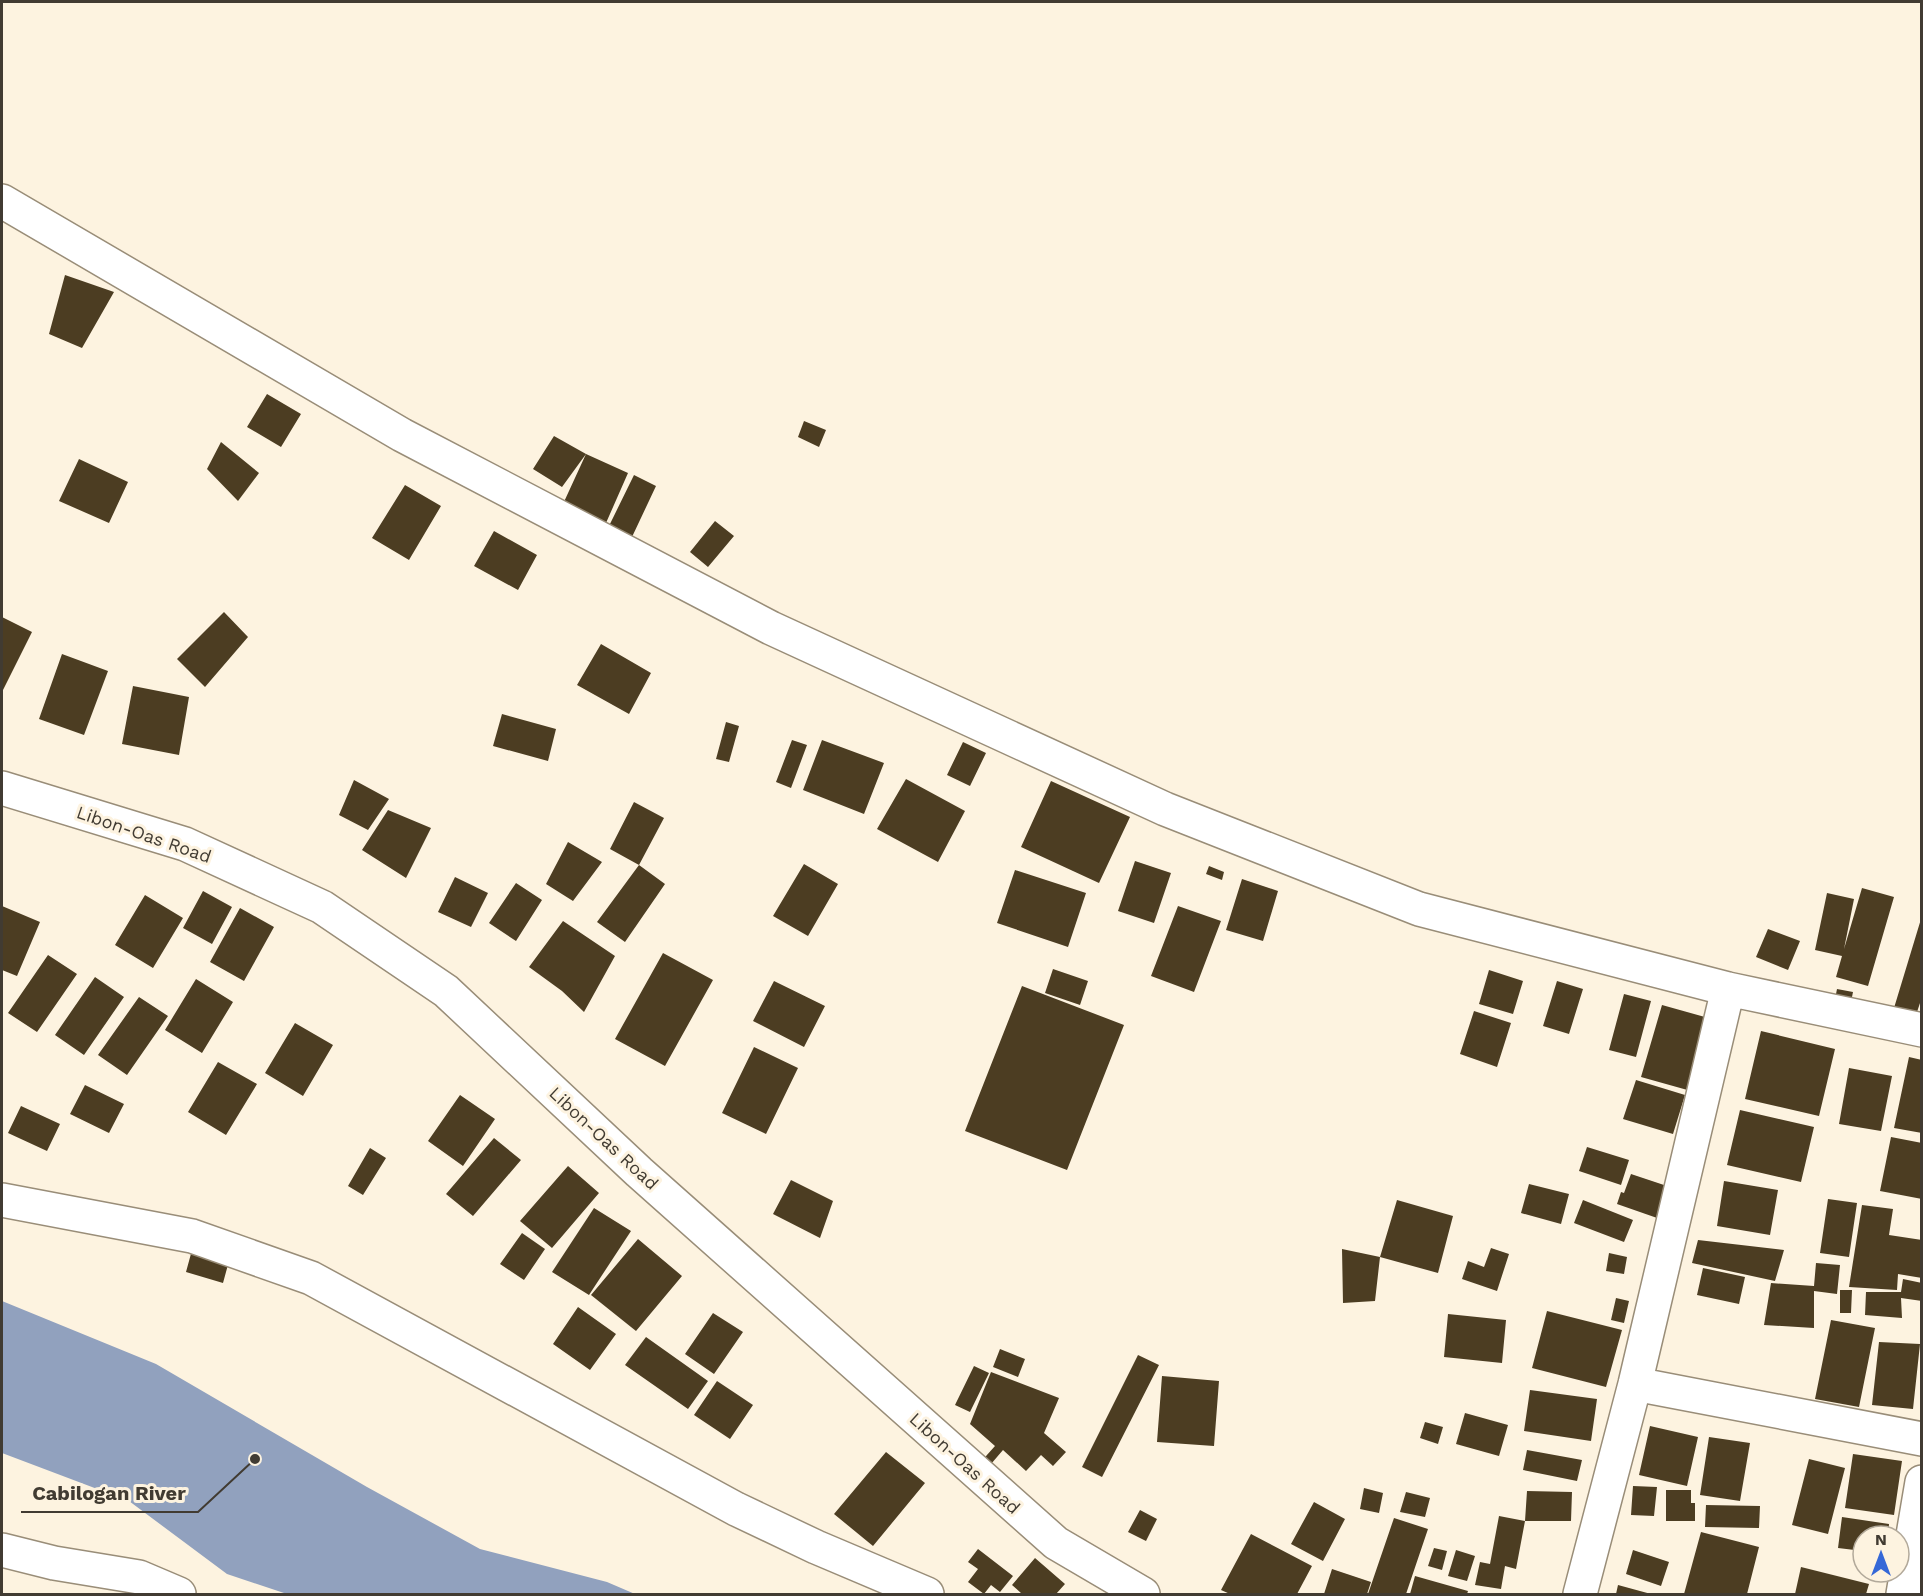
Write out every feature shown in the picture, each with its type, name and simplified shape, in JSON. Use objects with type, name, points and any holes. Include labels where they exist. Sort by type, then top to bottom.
[{"type":"street","points":[[2,201],[402,435],[771,628],[1155,804],[1419,909],[1728,989],[1922,1030]]},
{"type":"street","name":"Libon-Oas Road","points":[[2,788],[195,849],[322,907],[446,991],[639,1172],[1056,1543],[1143,1594]]},
{"type":"street","points":[[1580,1594],[1635,1384],[1728,989]]},
{"type":"street","points":[[2,1200],[192,1236],[311,1278],[736,1509],[927,1594]]},
{"type":"street","points":[[1635,1384],[1922,1439]]},
{"type":"street","points":[[1903,1594],[1922,1482]]},
{"type":"street","points":[[2,1550],[54,1563],[139,1577],[179,1594]]},
{"type":"water","points":[[2,1301],[156,1364],[367,1487],[480,1549],[607,1582],[635,1594],[287,1594],[227,1574],[129,1501],[2,1453]]},
{"type":"building","points":[[65,275],[114,292],[82,348],[49,334]]},
{"type":"building","points":[[267,394],[301,414],[281,447],[247,427]]},
{"type":"building","points":[[804,421],[826,430],[819,447],[798,437]]},
{"type":"building","points":[[554,436],[586,454],[562,487],[533,469]]},
{"type":"building","points":[[221,442],[259,473],[238,501],[207,469]]},
{"type":"building","points":[[586,454],[628,473],[606,523],[563,504]]},
{"type":"building","points":[[79,459],[128,482],[109,523],[59,501]]},
{"type":"building","points":[[634,475],[656,486],[632,537],[609,526]]},
{"type":"building","points":[[405,485],[441,506],[409,560],[372,538]]},
{"type":"building","points":[[715,521],[734,536],[708,567],[690,552]]},
{"type":"building","points":[[494,531],[537,555],[518,590],[474,566]]},
{"type":"building","points":[[224,612],[248,637],[205,687],[177,659]]},
{"type":"building","points":[[2,617],[32,632],[2,692]]},
{"type":"building","points":[[601,644],[651,673],[629,714],[577,685]]},
{"type":"building","points":[[62,654],[108,671],[84,735],[39,719]]},
{"type":"building","points":[[133,686],[189,697],[179,755],[122,744]]},
{"type":"building","points":[[502,714],[556,729],[548,761],[493,746]]},
{"type":"building","points":[[726,722],[739,726],[729,762],[716,759]]},
{"type":"building","points":[[792,740],[807,745],[791,788],[776,782]]},
{"type":"building","points":[[822,740],[884,763],[864,814],[803,790]]},
{"type":"building","points":[[963,742],[986,753],[970,786],[947,775]]},
{"type":"building","points":[[906,779],[965,811],[938,862],[877,829]]},
{"type":"building","points":[[354,780],[389,799],[368,830],[339,815]]},
{"type":"building","points":[[1051,781],[1130,817],[1099,883],[1021,847]]},
{"type":"building","points":[[634,802],[664,818],[639,865],[610,849]]},
{"type":"building","points":[[388,810],[431,828],[406,878],[362,850]]},
{"type":"building","points":[[568,842],[602,862],[573,901],[546,884]]},
{"type":"building","points":[[1135,861],[1171,873],[1154,923],[1118,911]]},
{"type":"building","points":[[804,864],[838,884],[808,936],[773,916]]},
{"type":"building","points":[[639,865],[665,884],[625,942],[597,922]]},
{"type":"building","points":[[1209,866],[1224,872],[1222,880],[1206,874]]},
{"type":"building","points":[[1015,870],[1086,893],[1068,947],[997,923]]},
{"type":"building","points":[[455,877],[488,893],[471,927],[438,912]]},
{"type":"building","points":[[1242,879],[1278,891],[1263,941],[1226,930]]},
{"type":"building","points":[[516,883],[542,900],[516,941],[489,923]]},
{"type":"building","points":[[1862,888],[1894,897],[1868,986],[1836,977],[1842,956],[1815,950],[1827,893],[1854,899],[1844,949]]},
{"type":"building","points":[[203,891],[232,907],[212,944],[183,928]]},
{"type":"building","points":[[145,895],[183,918],[153,968],[115,945]]},
{"type":"building","points":[[2,906],[40,922],[17,976],[2,970]]},
{"type":"building","points":[[1178,906],[1221,921],[1194,992],[1151,976]]},
{"type":"building","points":[[240,908],[274,927],[244,981],[210,962]]},
{"type":"building","points":[[1921,919],[1922,997],[1916,1015],[1894,1008]]},
{"type":"building","points":[[563,921],[615,956],[584,1012],[562,991],[529,967]]},
{"type":"building","points":[[1768,929],[1800,941],[1788,970],[1756,957]]},
{"type":"building","points":[[663,953],[713,980],[665,1066],[615,1039]]},
{"type":"building","points":[[48,955],[77,974],[37,1032],[8,1013]]},
{"type":"building","points":[[1053,969],[1088,981],[1080,1005],[1045,993]]},
{"type":"building","points":[[1489,970],[1523,981],[1513,1014],[1479,1004]]},
{"type":"building","points":[[95,977],[124,997],[84,1055],[55,1035]]},
{"type":"building","points":[[196,979],[233,1002],[202,1053],[165,1030]]},
{"type":"building","points":[[774,981],[825,1006],[804,1047],[753,1021]]},
{"type":"building","points":[[1557,981],[1583,989],[1569,1034],[1543,1026]]},
{"type":"building","points":[[1022,986],[1124,1025],[1067,1170],[965,1131]]},
{"type":"building","points":[[1837,989],[1853,992],[1851,1002],[1835,999]]},
{"type":"building","points":[[1624,994],[1651,1001],[1636,1057],[1609,1050]]},
{"type":"building","points":[[139,997],[168,1016],[127,1075],[98,1055]]},
{"type":"building","points":[[1662,1005],[1712,1019],[1691,1091],[1641,1077]]},
{"type":"building","points":[[1474,1011],[1511,1023],[1497,1067],[1460,1054]]},
{"type":"building","points":[[295,1023],[333,1045],[303,1096],[265,1073]]},
{"type":"building","points":[[1761,1031],[1835,1049],[1819,1116],[1745,1099]]},
{"type":"building","points":[[754,1047],[798,1068],[766,1134],[722,1113]]},
{"type":"building","points":[[1909,1057],[1922,1060],[1922,1133],[1894,1128]]},
{"type":"building","points":[[218,1062],[257,1084],[226,1135],[188,1112]]},
{"type":"building","points":[[1849,1068],[1892,1076],[1881,1131],[1839,1124]]},
{"type":"building","points":[[1636,1080],[1685,1095],[1673,1134],[1623,1119]]},
{"type":"building","points":[[85,1085],[124,1104],[109,1133],[70,1114]]},
{"type":"building","points":[[460,1095],[495,1119],[463,1166],[428,1141]]},
{"type":"building","points":[[21,1106],[60,1124],[47,1151],[8,1133]]},
{"type":"building","points":[[1740,1110],[1814,1127],[1801,1182],[1727,1165]]},
{"type":"building","points":[[1891,1137],[1922,1143],[1922,1199],[1880,1191]]},
{"type":"building","points":[[494,1138],[521,1160],[473,1216],[446,1194]]},
{"type":"building","points":[[1587,1147],[1629,1160],[1621,1185],[1579,1171]]},
{"type":"building","points":[[370,1148],[386,1158],[363,1195],[348,1186]]},
{"type":"building","points":[[568,1166],[599,1193],[552,1248],[520,1221]]},
{"type":"building","points":[[1631,1174],[1670,1187],[1660,1219],[1617,1204]]},
{"type":"building","points":[[791,1180],[833,1201],[820,1238],[773,1214]]},
{"type":"building","points":[[1724,1181],[1778,1190],[1770,1235],[1717,1226]]},
{"type":"building","points":[[1529,1184],[1569,1194],[1561,1224],[1521,1213]]},
{"type":"building","points":[[1828,1199],[1857,1203],[1849,1257],[1820,1253]]},
{"type":"building","points":[[1397,1200],[1453,1216],[1438,1273],[1380,1257]]},
{"type":"building","points":[[1583,1200],[1633,1220],[1624,1242],[1574,1223]]},
{"type":"building","points":[[1862,1205],[1893,1209],[1889,1235],[1922,1240],[1922,1278],[1898,1274],[1897,1290],[1849,1287]]},
{"type":"building","points":[[594,1208],[631,1231],[589,1295],[552,1272]]},
{"type":"building","points":[[522,1233],[545,1249],[524,1280],[500,1264]]},
{"type":"building","points":[[638,1239],[682,1276],[636,1331],[591,1295]]},
{"type":"building","points":[[1698,1240],[1784,1250],[1775,1281],[1692,1263]]},
{"type":"building","points":[[1491,1248],[1509,1254],[1497,1291],[1462,1279],[1468,1261],[1484,1267]]},
{"type":"building","points":[[1342,1249],[1380,1257],[1375,1301],[1343,1303]]},
{"type":"building","points":[[192,1250],[229,1261],[223,1283],[186,1272]]},
{"type":"building","points":[[1609,1253],[1627,1257],[1624,1274],[1606,1271]]},
{"type":"building","points":[[1816,1263],[1840,1265],[1837,1294],[1814,1291],[1814,1328],[1764,1325],[1771,1283],[1814,1286]]},
{"type":"building","points":[[1703,1268],[1745,1277],[1739,1304],[1697,1295]]},
{"type":"building","points":[[1903,1279],[1922,1283],[1922,1301],[1901,1298],[1902,1318],[1865,1315],[1866,1292],[1901,1292]]},
{"type":"building","points":[[1840,1290],[1852,1290],[1851,1313],[1840,1313]]},
{"type":"building","points":[[1616,1298],[1629,1301],[1624,1323],[1611,1320]]},
{"type":"building","points":[[578,1307],[616,1334],[590,1370],[553,1344]]},
{"type":"building","points":[[1547,1311],[1622,1330],[1606,1387],[1532,1368]]},
{"type":"building","points":[[713,1313],[743,1332],[714,1374],[685,1354]]},
{"type":"building","points":[[1448,1314],[1506,1320],[1502,1363],[1444,1357]]},
{"type":"building","points":[[1831,1320],[1875,1328],[1859,1407],[1815,1399]]},
{"type":"building","points":[[646,1337],[708,1381],[688,1409],[625,1365]]},
{"type":"building","points":[[1879,1342],[1920,1344],[1913,1409],[1872,1405]]},
{"type":"building","points":[[1000,1349],[1025,1359],[1018,1377],[993,1367]]},
{"type":"building","points":[[1138,1355],[1159,1365],[1102,1477],[1082,1467]]},
{"type":"building","points":[[974,1366],[989,1373],[970,1412],[955,1405]]},
{"type":"building","points":[[991,1372],[1059,1398],[1044,1433],[1066,1452],[1053,1466],[1041,1455],[1026,1471],[1003,1450],[985,1471],[978,1465],[995,1446],[970,1424]]},
{"type":"building","points":[[1162,1376],[1219,1381],[1214,1446],[1157,1442]]},
{"type":"building","points":[[717,1381],[753,1405],[730,1439],[694,1415]]},
{"type":"building","points":[[1530,1390],[1597,1399],[1591,1441],[1524,1431]]},
{"type":"building","points":[[1465,1413],[1508,1425],[1499,1456],[1456,1444]]},
{"type":"building","points":[[1425,1422],[1443,1427],[1438,1444],[1420,1438]]},
{"type":"building","points":[[1650,1426],[1698,1437],[1687,1486],[1639,1475]]},
{"type":"building","points":[[1709,1437],[1750,1443],[1740,1501],[1700,1495]]},
{"type":"building","points":[[1527,1450],[1582,1460],[1577,1481],[1523,1470]]},
{"type":"building","points":[[886,1452],[925,1483],[873,1546],[834,1514]]},
{"type":"building","points":[[1853,1454],[1902,1461],[1894,1515],[1845,1508]]},
{"type":"building","points":[[1809,1459],[1845,1468],[1828,1534],[1792,1525]]},
{"type":"building","points":[[1633,1486],[1657,1487],[1654,1516],[1631,1515]]},
{"type":"building","points":[[1364,1488],[1383,1493],[1379,1513],[1360,1509]]},
{"type":"building","points":[[1666,1490],[1691,1490],[1691,1503],[1695,1503],[1695,1521],[1666,1521]]},
{"type":"building","points":[[1527,1491],[1572,1492],[1571,1521],[1525,1521]]},
{"type":"building","points":[[1406,1492],[1430,1498],[1425,1517],[1400,1512]]},
{"type":"building","points":[[1314,1502],[1345,1519],[1323,1561],[1291,1544]]},
{"type":"building","points":[[1706,1505],[1760,1506],[1759,1528],[1705,1527]]},
{"type":"building","points":[[1140,1510],[1157,1519],[1146,1541],[1128,1532]]},
{"type":"building","points":[[1499,1516],[1525,1521],[1516,1569],[1505,1566],[1501,1589],[1475,1585],[1480,1562],[1490,1564]]},
{"type":"building","points":[[1842,1517],[1889,1524],[1851,1524],[1851,1550],[1838,1548]]},
{"type":"building","points":[[1394,1518],[1428,1529],[1406,1594],[1368,1594]]},
{"type":"building","points":[[1701,1532],[1759,1547],[1747,1594],[1684,1594]]},
{"type":"building","points":[[1251,1534],[1312,1566],[1297,1594],[1230,1594],[1221,1590]]},
{"type":"building","points":[[1434,1548],[1447,1551],[1442,1570],[1428,1566]]},
{"type":"building","points":[[978,1549],[1013,1576],[1000,1592],[991,1585],[984,1594],[968,1582],[978,1569],[968,1562]]},
{"type":"building","points":[[1456,1550],[1475,1556],[1467,1581],[1448,1576]]},
{"type":"building","points":[[1633,1550],[1669,1562],[1661,1586],[1626,1574]]},
{"type":"building","points":[[1035,1558],[1065,1584],[1056,1594],[1019,1594],[1021,1593],[1012,1585]]},
{"type":"building","points":[[1801,1567],[1851,1580],[1851,1584],[1869,1584],[1866,1594],[1795,1594]]},
{"type":"building","points":[[1332,1569],[1371,1582],[1367,1594],[1324,1594]]},
{"type":"building","points":[[1415,1576],[1468,1591],[1467,1594],[1410,1594]]},
{"type":"building","points":[[1618,1585],[1651,1594],[1616,1594]]},
{"type":"place","name":"Cabilogan River","points":[[255,1459]]}]
